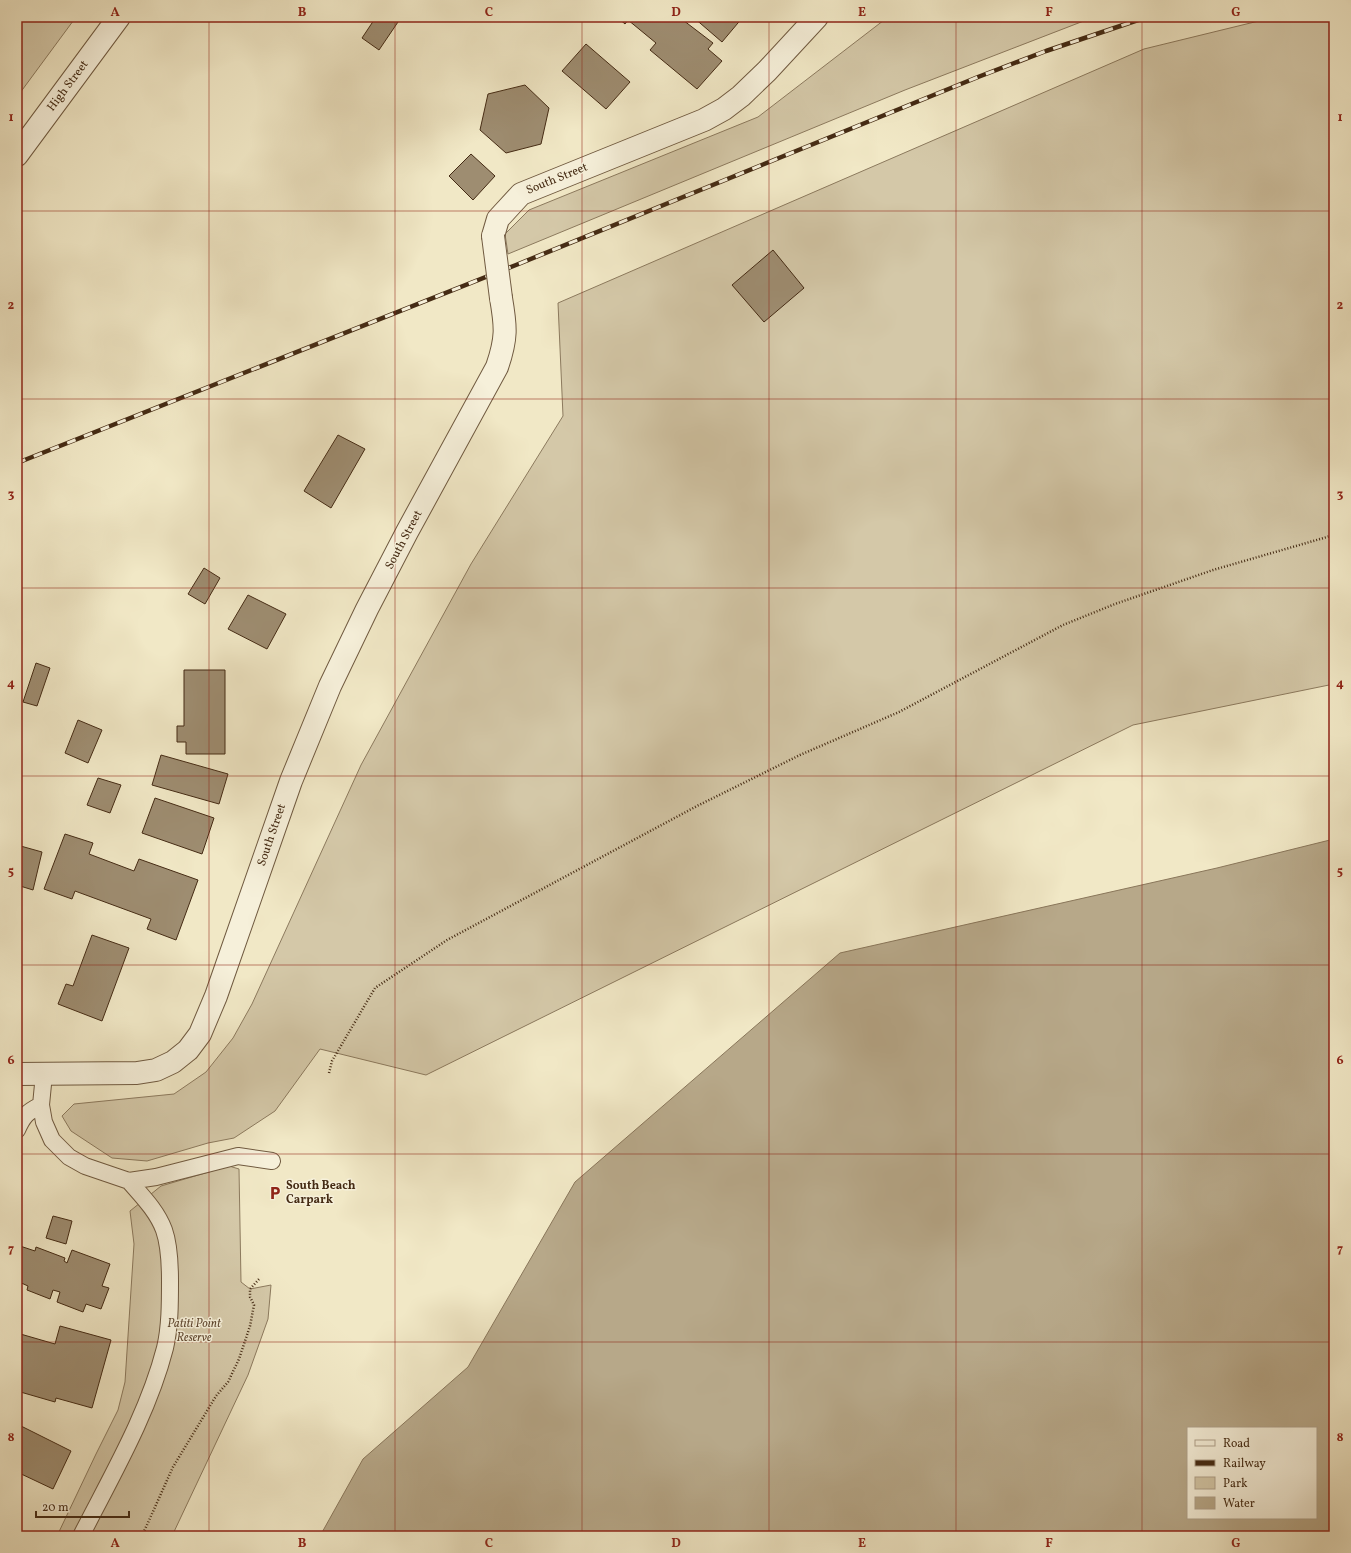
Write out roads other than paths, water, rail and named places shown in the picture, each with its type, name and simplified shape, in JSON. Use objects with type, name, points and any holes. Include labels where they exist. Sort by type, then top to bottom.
[{"type":"street","name":"High Street","points":[[17,155],[119,17]]},
{"type":"street","name":"South Street","points":[[17,1074],[137,1073],[156,1070],[173,1062],[188,1050],[200,1034],[216,996],[291,781],[330,686],[367,609],[407,532],[497,367],[504,348],[506,324],[493,236],[498,219],[521,194],[704,120],[724,109],[741,96],[767,71],[817,17]]},
{"type":"lane","points":[[44,1074],[41,1105],[44,1122],[52,1140],[69,1157],[85,1166],[129,1181],[156,1177],[238,1156],[272,1160]]},
{"type":"lane","points":[[17,1130],[21,1120],[28,1111],[41,1105]]},
{"type":"lane","points":[[81,1536],[126,1447],[152,1391],[165,1346],[170,1300],[170,1264],[164,1230],[153,1208],[129,1181]]},
{"type":"water","points":[[1334,839],[1334,1536],[320,1536],[363,1459],[468,1367],[575,1182],[840,953],[1217,868]]},
{"type":"railway","points":[[17,463],[516,265],[978,77],[1046,51],[1147,17]]},
{"type":"place","name":"South Beach Carpark","points":[[275,1193]]},
{"type":"park label","name":"Patiti Point Reserve","points":[[194,1331]]}]
